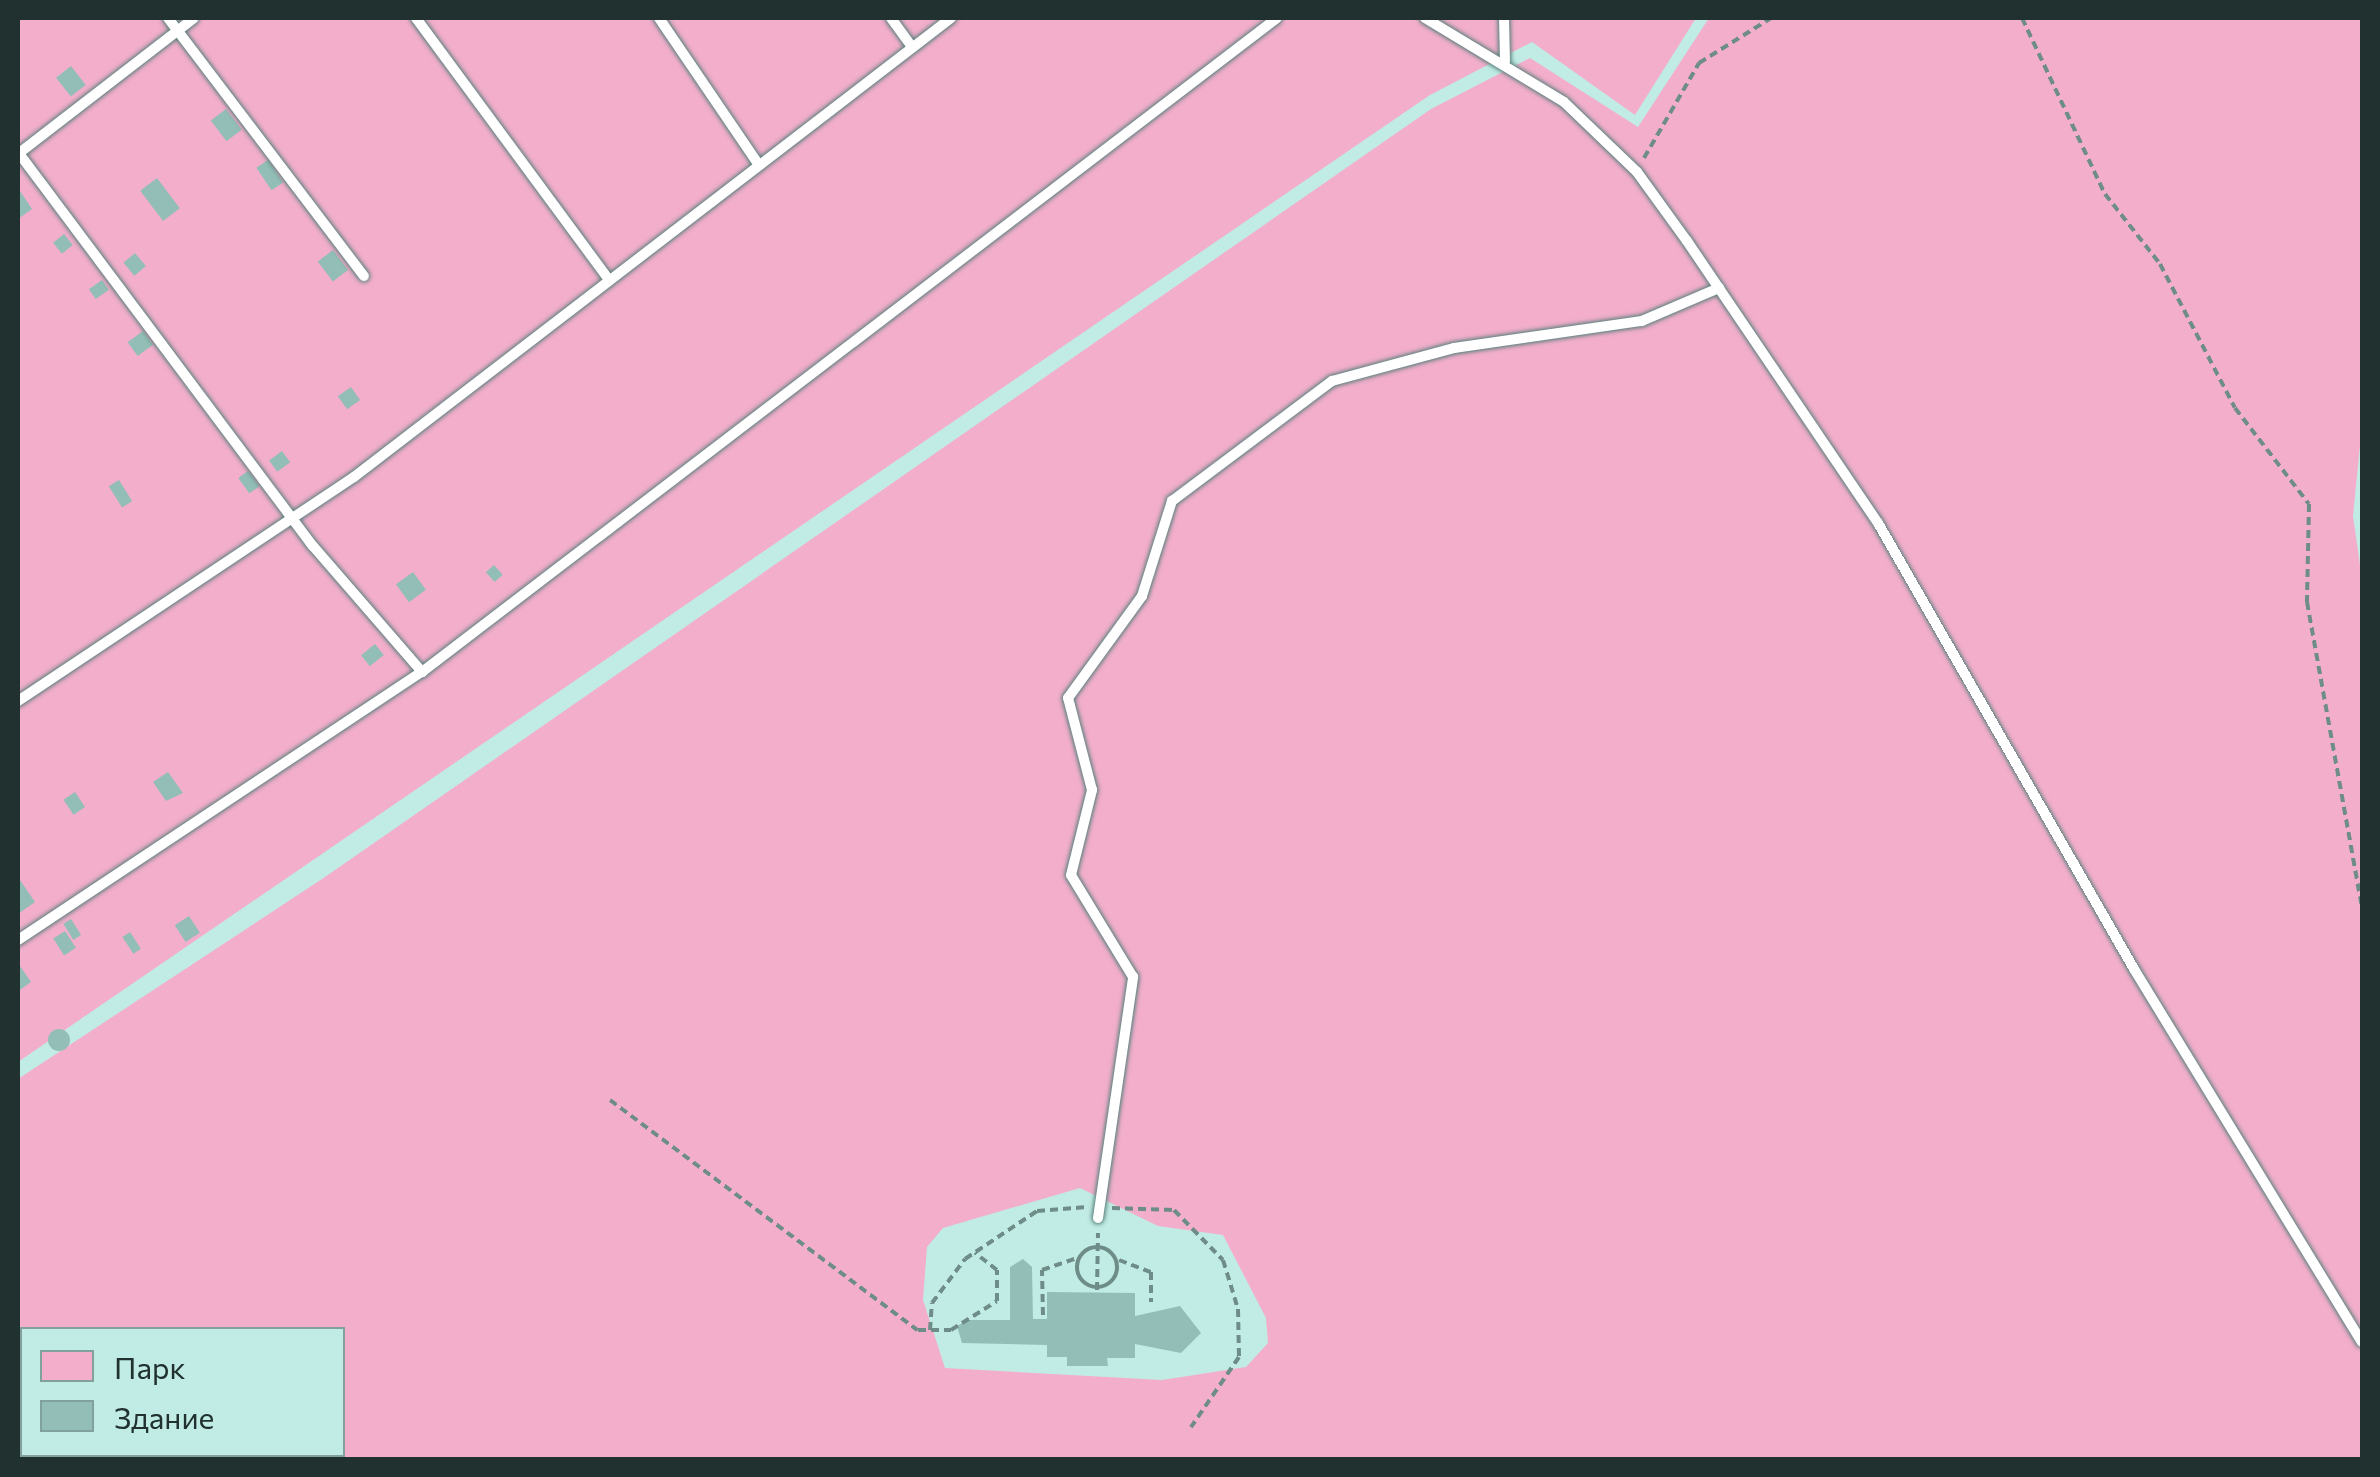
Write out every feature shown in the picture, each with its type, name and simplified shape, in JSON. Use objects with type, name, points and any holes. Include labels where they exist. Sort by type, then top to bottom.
[{"type":"lane","points":[[168,18],[364,276]]},
{"type":"lane","points":[[194,18],[18,153],[297,518],[422,672]]},
{"type":"lane","points":[[416,18],[609,280]]},
{"type":"lane","points":[[659,18],[760,164]]},
{"type":"lane","points":[[890,18],[912,47]]},
{"type":"lane","points":[[18,700],[297,518],[951,18]]},
{"type":"lane","points":[[18,940],[422,672],[1278,18]]},
{"type":"lane","points":[[1424,18],[1505,62],[1564,102],[1637,172],[1878,523],[2134,969],[2362,1342]]},
{"type":"lane","points":[[1504,18],[1505,62]]},
{"type":"lane","points":[[1099,1213],[1133,977],[1070,875],[1092,790],[1068,698],[1142,596],[1172,501],[1190,479],[1332,381],[1454,348],[1642,322],[1719,288]]},
{"type":"path","points":[[1637,172],[1700,63],[1771,18]]},
{"type":"path","points":[[2022,18],[2104,194],[2160,264],[2235,408],[2309,504],[2308,602],[2362,909]]},
{"type":"path","points":[[610,1100],[874,1300],[930,1330],[951,1330],[997,1301],[997,1270],[974,1252]]},
{"type":"path","points":[[930,1330],[932,1303],[974,1252],[1038,1211],[1174,1210],[1223,1260],[1239,1356],[1190,1427]]},
{"type":"path","points":[[1097,1290],[1099,1213]]},
{"type":"path","points":[[1042,1316],[1042,1270],[1098,1253],[1151,1272],[1151,1302]]},
{"type":"path","points":[[1076,1258],[1076,1282],[1119,1282],[1119,1260]]},
{"type":"green space","points":[[18,18],[1696,18],[1635,115],[1532,42],[1430,95],[18,1062]]},
{"type":"green space","points":[[1709,18],[2362,18],[2362,425],[2353,516],[2362,579],[2362,1459],[18,1460],[18,1079],[325,877],[1431,109],[1530,58],[1638,127]],"holes":[[[1080,1188],[1158,1226],[1223,1235],[1266,1318],[1268,1343],[1246,1367],[1162,1380],[945,1368],[923,1300],[927,1247],[943,1228]]]},
{"type":"building","points":[[71,66],[86,85],[71,97],[56,78]]},
{"type":"building","points":[[226,109],[242,130],[226,141],[211,120]]},
{"type":"building","points":[[268,160],[283,182],[271,190],[256,168]]},
{"type":"building","points":[[157,178],[180,208],[163,221],[140,191]]},
{"type":"building","points":[[18,188],[32,209],[18,219]]},
{"type":"building","points":[[64,234],[73,245],[62,254],[53,243]]},
{"type":"building","points":[[333,250],[348,270],[333,281],[318,261]]},
{"type":"building","points":[[135,253],[146,266],[134,276],[124,263]]},
{"type":"building","points":[[102,280],[109,290],[96,299],[89,289]]},
{"type":"building","points":[[143,331],[153,345],[138,356],[128,342]]},
{"type":"building","points":[[351,387],[360,400],[347,409],[338,396]]},
{"type":"building","points":[[282,451],[290,462],[277,472],[269,460]]},
{"type":"building","points":[[248,471],[259,486],[249,493],[238,478]]},
{"type":"building","points":[[119,480],[132,501],[122,508],[109,486]]},
{"type":"building","points":[[494,565],[503,575],[495,582],[486,572]]},
{"type":"building","points":[[413,572],[426,590],[409,602],[396,584]]},
{"type":"building","points":[[375,644],[384,655],[370,666],[361,655]]},
{"type":"building","points":[[168,772],[183,793],[166,801],[153,782]]},
{"type":"building","points":[[75,792],[85,807],[73,815],[63,800]]},
{"type":"building","points":[[18,877],[35,902],[18,914]]},
{"type":"building","points":[[189,916],[200,933],[186,942],[175,925]]},
{"type":"building","points":[[71,919],[81,935],[73,940],[63,924]]},
{"type":"building","points":[[65,931],[76,948],[64,955],[53,939]]},
{"type":"building","points":[[130,932],[141,949],[133,954],[122,937]]},
{"type":"building","points":[[18,968],[31,982],[20,990]]},
{"type":"building","points":[[59,1029],[67,1032],[67,1048],[59,1051],[51,1048],[48,1040],[51,1032]]},
{"type":"building","points":[[1023,1259],[1032,1267],[1033,1319],[1047,1319],[1047,1292],[1135,1293],[1135,1316],[1180,1306],[1201,1333],[1181,1353],[1135,1344],[1135,1358],[1107,1358],[1108,1366],[1067,1366],[1067,1357],[1047,1357],[1047,1345],[962,1343],[957,1326],[968,1320],[1010,1320],[1010,1267]]}]
